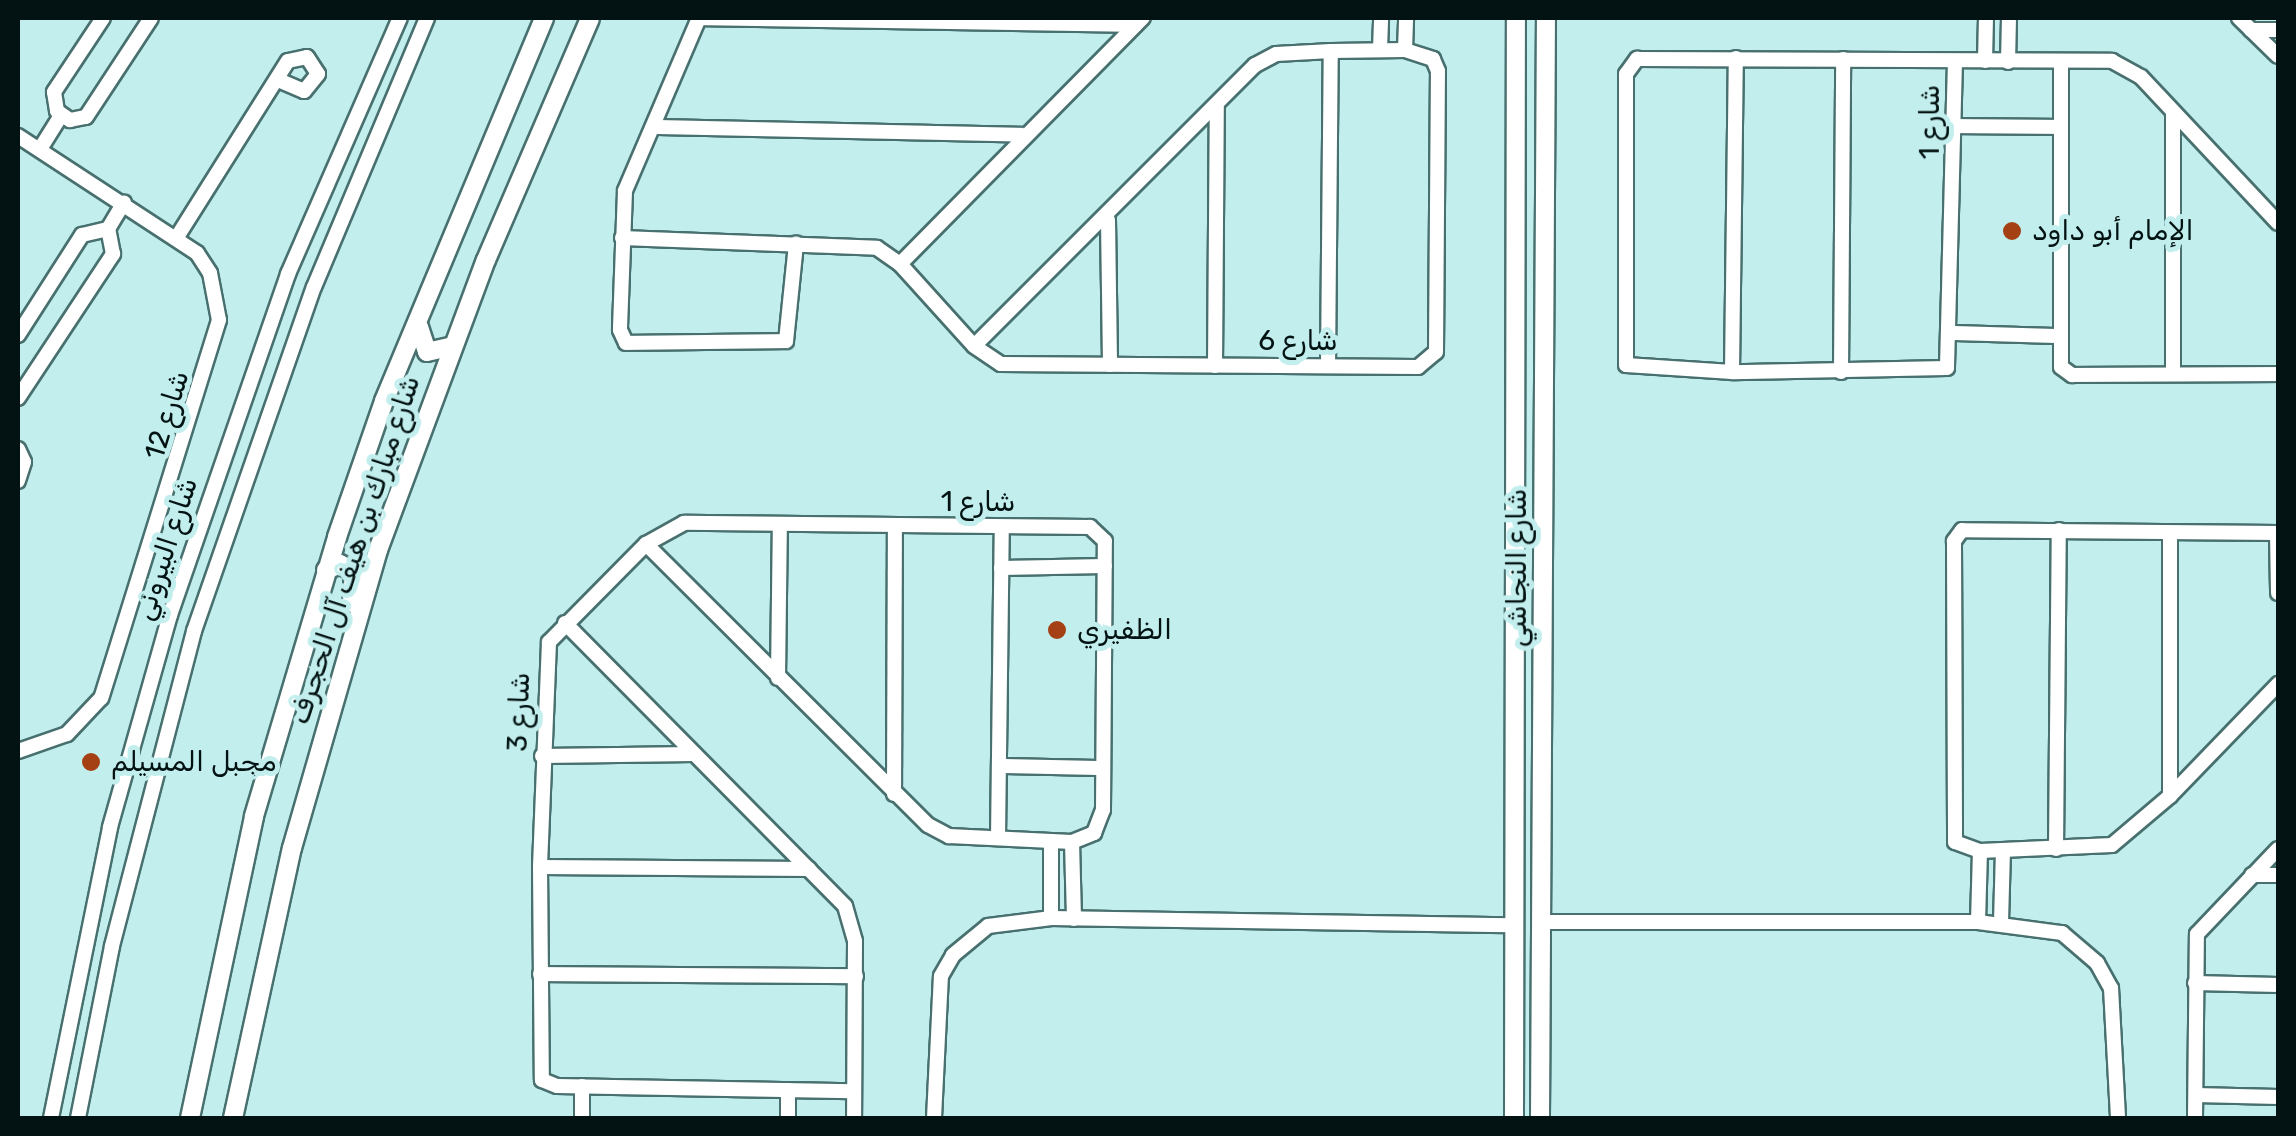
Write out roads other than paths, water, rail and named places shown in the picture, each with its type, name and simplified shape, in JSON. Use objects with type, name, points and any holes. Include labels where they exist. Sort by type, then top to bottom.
[{"type":"main road","name":"شارع مبارك بن هيف آل الحجرف","points":[[190,1118],[254,816],[326,570],[420,316],[544,18]]},
{"type":"main road","name":"شارع مبارك بن هيف آل الحجرف","points":[[233,1118],[292,848],[333,696],[452,346],[590,18]]},
{"type":"main road","name":"شارع النجاشي","points":[[1514,1118],[1516,18]]},
{"type":"main road","name":"شارع النجاشي","points":[[1540,1118],[1546,18]]},
{"type":"main road","points":[[420,316],[418,338],[427,352],[452,346]]},
{"type":"main road","points":[[326,570],[344,564],[356,576],[333,696]]},
{"type":"main road","points":[[1515,685],[1526,693],[1544,688]]},
{"type":"main road","points":[[1515,729],[1530,721],[1544,731]]},
{"type":"main road","points":[[1514,1082],[1529,1090],[1540,1085]]},
{"type":"street","points":[[40,149],[61,116],[54,92],[102,18]]},
{"type":"street","points":[[61,116],[86,117],[151,18]]},
{"type":"street","name":"شارع البيروني","points":[[51,1118],[110,827],[170,616],[288,274],[400,18]]},
{"type":"street","name":"شارع البيروني","points":[[78,1118],[116,927],[194,631],[245,476],[346,210],[427,18]]},
{"type":"street","points":[[796,244],[786,341],[638,347],[626,343],[620,330],[622,238],[631,171],[699,18],[1139,21]]},
{"type":"street","points":[[1380,50],[1381,18]]},
{"type":"street","points":[[974,346],[1108,220],[1255,66],[1276,54],[1405,50],[1406,18]]},
{"type":"street","points":[[1985,61],[1986,18]]},
{"type":"street","points":[[2008,62],[2009,18]]},
{"type":"street","points":[[2239,18],[2278,56]]},
{"type":"street","points":[[622,238],[877,248],[900,264],[1022,135],[1139,21]]},
{"type":"street","points":[[2251,30],[2278,30]]},
{"type":"street","name":"شارع 6","points":[[900,264],[974,346],[1001,364],[1418,367],[1436,352],[1438,71],[1433,58],[1405,50]]},
{"type":"street","points":[[1328,366],[1331,52]]},
{"type":"street","points":[[1732,372],[1736,58]]},
{"type":"street","name":"شارع 1","points":[[1637,59],[1844,59],[1955,61],[1950,363],[1940,372],[1732,372],[1626,365],[1626,74],[1637,59]]},
{"type":"street","points":[[1841,372],[1844,59]]},
{"type":"street","points":[[1955,61],[2127,66],[2278,223]]},
{"type":"street","points":[[2061,62],[2056,336],[2061,367],[2072,375],[2278,374]]},
{"type":"street","points":[[178,237],[278,80]]},
{"type":"street","points":[[1215,366],[1217,107]]},
{"type":"street","points":[[2173,115],[2173,372]]},
{"type":"street","points":[[1955,126],[2060,127]]},
{"type":"street","points":[[653,127],[1022,135]]},
{"type":"street","name":"شارع 12","points":[[18,136],[178,237],[197,254],[217,296],[214,348],[101,698],[67,734],[18,751]]},
{"type":"street","points":[[338,160],[348,175],[362,173]]},
{"type":"street","points":[[323,197],[342,197],[346,210]]},
{"type":"street","points":[[18,398],[114,254],[108,230],[124,202]]},
{"type":"street","points":[[1108,220],[1110,365]]},
{"type":"street","points":[[18,335],[82,235],[108,230]]},
{"type":"street","points":[[1953,333],[2056,336]]},
{"type":"street","points":[[18,450],[24,462],[18,480]]},
{"type":"street","name":"شارع 1","points":[[565,623],[646,544],[684,523],[1090,527],[1105,541],[1101,823],[1072,842]]},
{"type":"street","points":[[778,678],[780,524]]},
{"type":"street","points":[[894,794],[895,526]]},
{"type":"street","points":[[998,838],[1002,526]]},
{"type":"street","points":[[2278,593],[2278,533],[1970,527],[1954,541],[1950,832],[1955,842],[1980,850],[2112,845],[2170,796],[2278,684]]},
{"type":"street","points":[[2056,850],[2059,530]]},
{"type":"street","points":[[2170,533],[2170,796]]},
{"type":"street","points":[[646,544],[894,794],[939,832],[1072,842],[1074,919]]},
{"type":"street","points":[[1002,568],[1104,566]]},
{"type":"street","points":[[565,623],[849,915],[856,976],[854,1118]]},
{"type":"street","name":"شارع 3","points":[[565,623],[546,652],[537,1071],[546,1084],[853,1091]]},
{"type":"street","points":[[542,756],[694,754]]},
{"type":"street","points":[[999,766],[1103,768]]},
{"type":"street","points":[[1050,918],[1051,841]]},
{"type":"street","points":[[2195,1118],[2197,934],[2278,849]]},
{"type":"street","points":[[1978,922],[1980,850]]},
{"type":"street","points":[[2001,922],[2002,850]]},
{"type":"street","points":[[540,867],[809,870]]},
{"type":"street","points":[[2252,875],[2278,875]]},
{"type":"street","points":[[934,1118],[941,976],[953,954],[988,926],[1050,918],[1516,925]]},
{"type":"street","points":[[1543,922],[2001,922],[2062,932],[2098,964],[2117,1012],[2118,1118]]},
{"type":"street","points":[[540,974],[856,976]]},
{"type":"street","points":[[2195,984],[2278,984]]},
{"type":"street","points":[[582,1086],[582,1118]]},
{"type":"street","points":[[788,1090],[788,1118]]},
{"type":"street","points":[[2196,1095],[2278,1097]]},
{"type":"place","name":"الإمام أبو داود","points":[[2012,231]]},
{"type":"place","name":"الظفيري","points":[[1057,630]]},
{"type":"place","name":"مجبل المسيلم","points":[[91,762]]}]
